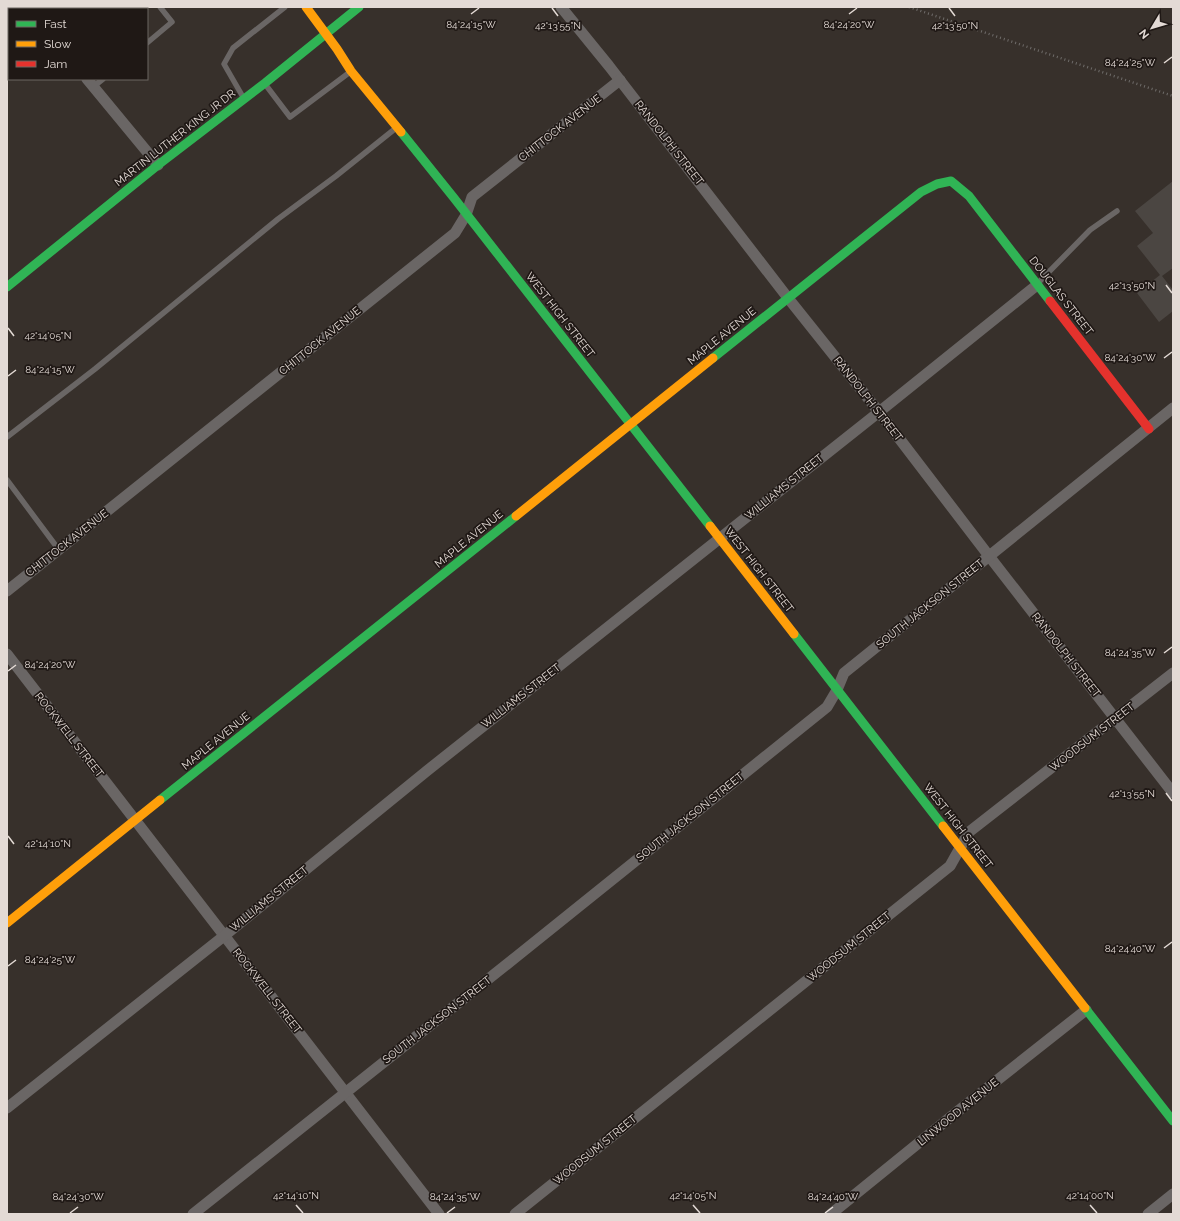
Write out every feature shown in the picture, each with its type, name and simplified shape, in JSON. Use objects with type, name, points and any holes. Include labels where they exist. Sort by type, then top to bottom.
[{"type":"street","name":"WEST HIGH STREET","points":[[306,7],[352,71],[1173,1121]]},
{"type":"street","name":"MARTIN LUTHER KING JR DR","points":[[7,287],[359,7]]},
{"type":"street","name":"RANDOLPH STREET","points":[[561,7],[620,80],[788,298],[879,412],[1115,719],[1173,792]]},
{"type":"street","name":"CHITTOCK AVENUE","points":[[7,591],[455,233],[466,215],[472,197],[620,80]]},
{"type":"street","points":[[90,83],[158,166]]},
{"type":"street","name":"MAPLE AVENUE","points":[[7,923],[921,192],[937,184],[951,181]]},
{"type":"street","name":"DOUGLAS STREET","points":[[951,181],[968,196],[1149,429]]},
{"type":"street","name":"WILLIAMS STREET","points":[[7,1108],[224,936],[434,765],[1037,285]]},
{"type":"street","name":"SOUTH JACKSON STREET","points":[[193,1214],[827,707],[837,690],[844,673],[1149,429],[1173,408]]},
{"type":"street","name":"ROCKWELL STREET","points":[[7,654],[439,1214]]},
{"type":"street","name":"WOODSUM STREET","points":[[515,1214],[950,866],[969,832],[1173,673]]},
{"type":"street","name":"LINWOOD AVENUE","points":[[831,1214],[1086,1010]]},
{"type":"street","points":[[1148,1214],[1173,1194]]},
{"type":"lane","points":[[148,42],[172,22],[160,7]]},
{"type":"lane","points":[[244,99],[224,64],[233,48],[285,7]]},
{"type":"lane","points":[[265,83],[290,117],[352,71]]},
{"type":"lane","points":[[90,83],[100,80]]},
{"type":"lane","points":[[7,438],[95,369],[278,219],[336,176],[397,127]]},
{"type":"lane","points":[[1037,285],[1090,230],[1117,211]]},
{"type":"lane","points":[[7,480],[59,550]]},
{"type":"path","points":[[909,7],[1173,96]]},
{"type":"building","points":[[1173,181],[1173,268],[1162,276],[1173,290],[1173,311],[1159,322],[1137,293],[1160,275],[1137,246],[1153,233],[1135,211]]},
{"type":"traffic: fast","points":[[7,287],[158,165],[265,83],[359,7]]},
{"type":"traffic: fast","points":[[401,132],[710,526]]},
{"type":"traffic: fast","points":[[713,358],[921,192],[937,184],[951,181],[969,196],[1050,301]]},
{"type":"traffic: fast","points":[[160,800],[516,516]]},
{"type":"traffic: fast","points":[[794,634],[943,826]]},
{"type":"traffic: fast","points":[[1085,1008],[1173,1121]]},
{"type":"traffic: slow","points":[[306,7],[337,49],[351,71],[401,132]]},
{"type":"traffic: slow","points":[[516,516],[713,358]]},
{"type":"traffic: slow","points":[[710,526],[794,634]]},
{"type":"traffic: slow","points":[[7,923],[160,800]]},
{"type":"traffic: slow","points":[[943,826],[1085,1008]]},
{"type":"traffic: jam","points":[[1050,301],[1149,429]]}]
